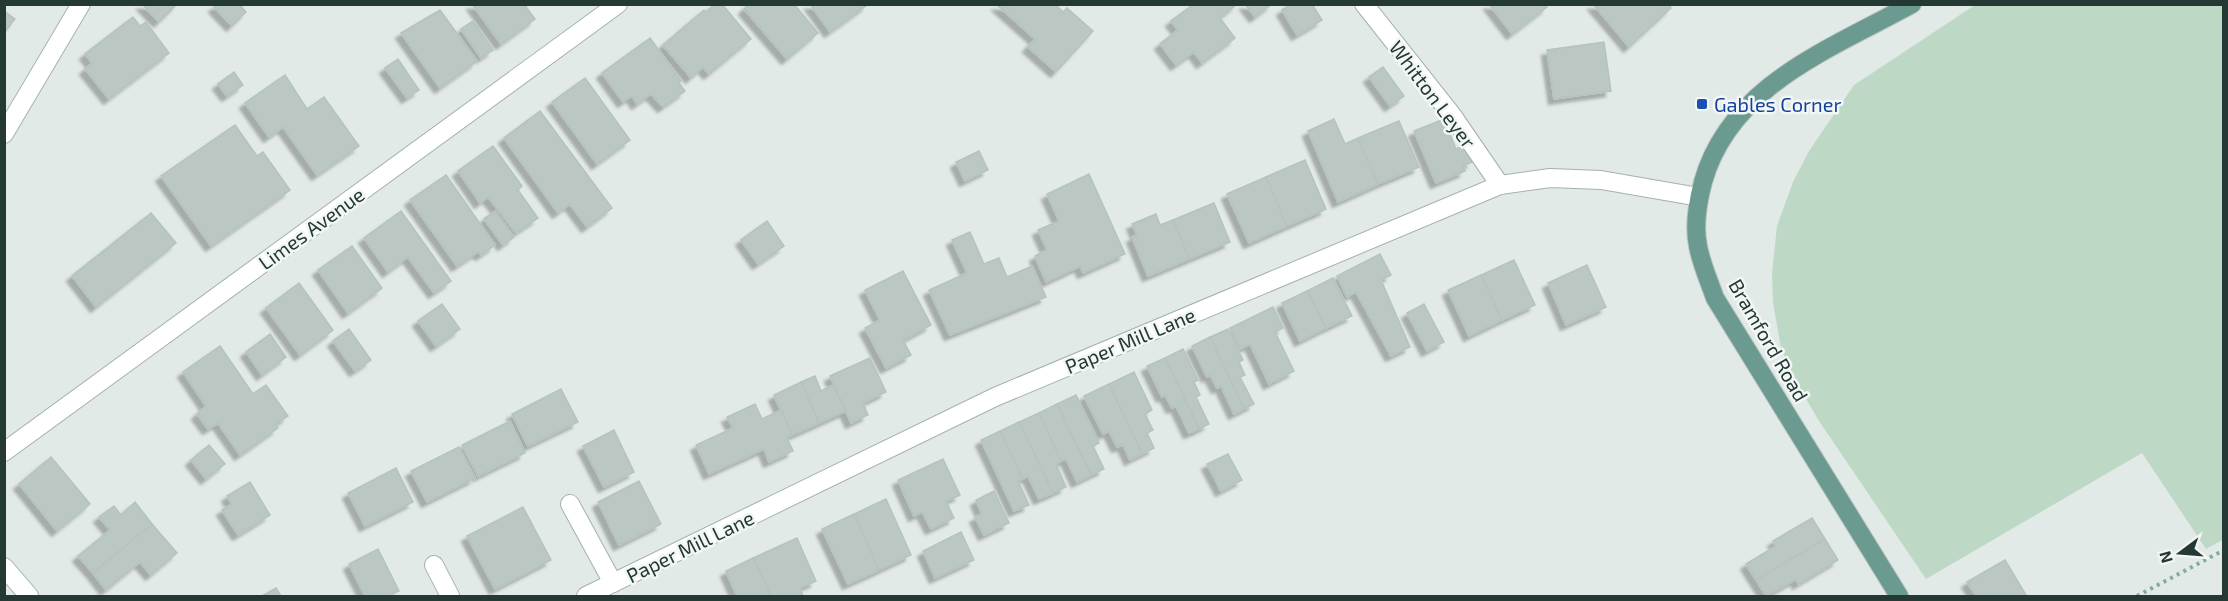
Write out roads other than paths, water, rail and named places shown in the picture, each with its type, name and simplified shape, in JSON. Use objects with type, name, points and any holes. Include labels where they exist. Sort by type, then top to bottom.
[{"type":"main road","name":"Bramford Road","points":[[1899,597],[1715,298],[1698,244],[1699,197],[1710,157],[1731,123],[1758,93],[1785,74],[1912,4]]},
{"type":"street","points":[[4,134],[81,4]]},
{"type":"street","name":"Limes Avenue","points":[[4,452],[618,4]]},
{"type":"street","name":"Whitton Leyer","points":[[1364,4],[1452,115],[1500,185]]},
{"type":"street","name":"Paper Mill Lane","points":[[586,597],[995,397],[1500,185],[1550,178],[1601,180],[1699,197]]},
{"type":"street","points":[[570,504],[613,583]]},
{"type":"street","points":[[434,566],[450,597]]},
{"type":"street","points":[[4,567],[29,597]]},
{"type":"place","name":"Gables Corner","points":[[1702,104]]}]
